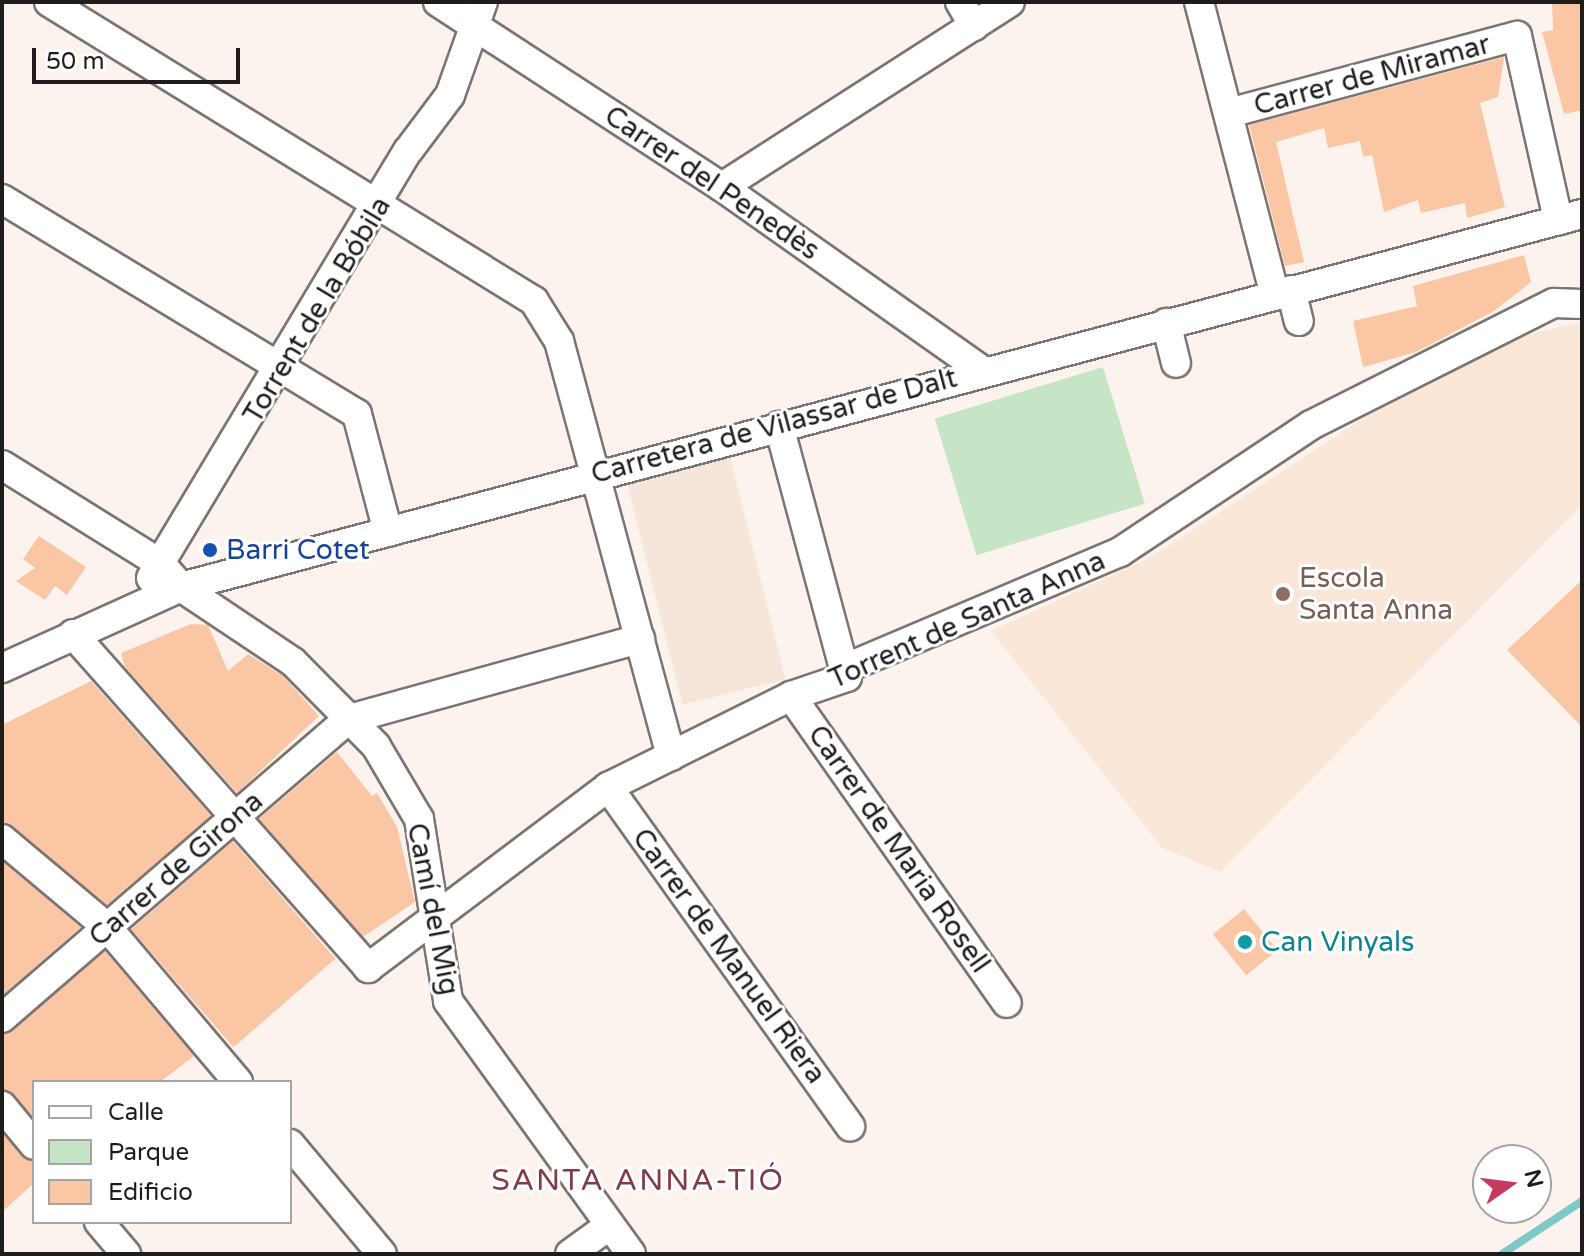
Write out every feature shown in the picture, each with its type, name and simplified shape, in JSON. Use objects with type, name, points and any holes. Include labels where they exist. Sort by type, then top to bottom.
[{"type":"street","points":[[49,2],[383,202],[534,301],[559,341],[671,756]]},
{"type":"street","name":"Carrer del Penedès","points":[[438,2],[481,14],[981,370]]},
{"type":"street","points":[[722,187],[967,14],[1010,2]]},
{"type":"street","points":[[1199,2],[1283,292],[1299,321]]},
{"type":"street","name":"Torrent de la Bóbila","points":[[129,607],[161,564],[450,95],[481,14]]},
{"type":"street","name":"Carrer de Miramar","points":[[1229,113],[1517,36],[1574,222]]},
{"type":"street","points":[[2,199],[357,414],[388,532]]},
{"type":"street","name":"Carretera de Vilassar de Dalt","points":[[2,668],[129,607],[181,587],[981,370],[1283,292],[1574,222]]},
{"type":"street","name":"Torrent de Santa Anna","points":[[235,818],[368,968],[436,921],[608,787],[791,696],[847,677],[844,669],[1120,552],[1311,425],[1554,303],[1582,304]]},
{"type":"street","points":[[1166,323],[1176,363]]},
{"type":"street","points":[[779,426],[844,669]]},
{"type":"street","name":"Camí del Mig","points":[[2,465],[161,564],[181,587],[293,662],[376,746],[419,819],[448,1001],[631,1254]]},
{"type":"street","points":[[73,634],[235,818]]},
{"type":"street","points":[[349,719],[640,639]]},
{"type":"street","name":"Carrer de Maria Rosell","points":[[791,696],[1007,1003]]},
{"type":"street","name":"Carrer de Girona","points":[[2,1018],[349,719]]},
{"type":"street","name":"Carrer de Manuel Riera","points":[[608,787],[850,1126]]},
{"type":"street","points":[[2,839],[107,927],[232,1075]]},
{"type":"street","points":[[2,1106],[32,1143]]},
{"type":"street","points":[[292,1146],[382,1254]]},
{"type":"street","points":[[101,1224],[126,1254]]},
{"type":"street","points":[[570,1254],[610,1225]]},
{"type":"shaded area","name":"Escola Santa Anna","points":[[1582,322],[1582,505],[1220,872],[1162,848],[991,631],[1151,557],[1370,414],[1524,335]]},
{"type":"shaded area","points":[[730,457],[785,679],[683,705],[627,483]]},
{"type":"green space","points":[[1103,367],[1145,504],[976,555],[935,418]]},
{"type":"building","points":[[1552,2],[1582,2],[1582,110],[1564,114],[1542,32],[1553,30]]},
{"type":"building","points":[[1504,57],[1498,97],[1480,103],[1505,207],[1467,218],[1465,203],[1421,213],[1418,200],[1384,212],[1372,155],[1363,157],[1360,141],[1328,148],[1324,128],[1276,142],[1304,262],[1285,266],[1249,125]]},
{"type":"building","points":[[1524,255],[1531,282],[1494,311],[1416,352],[1363,367],[1353,321],[1417,306],[1413,286]]},
{"type":"building","points":[[39,536],[86,567],[67,595],[55,586],[45,600],[16,581],[35,568],[23,559]]},
{"type":"building","points":[[1582,580],[1582,727],[1507,650]]},
{"type":"building","points":[[191,624],[208,625],[228,671],[248,654],[283,676],[319,716],[237,793],[125,667],[121,653]]},
{"type":"building","points":[[91,681],[211,816],[107,905],[2,822],[2,725]]},
{"type":"building","points":[[337,752],[372,796],[377,793],[397,827],[415,902],[363,937],[259,819]]},
{"type":"building","points":[[233,841],[335,959],[233,1047],[131,930]]},
{"type":"building","points":[[2,861],[81,927],[2,996]]},
{"type":"building","name":"Can Vinyals","points":[[1244,909],[1277,950],[1246,975],[1213,934]]},
{"type":"building","points":[[105,951],[194,1056],[163,1080],[32,1080],[32,1116],[2,1089],[2,1035]]},
{"type":"building","points":[[2,1133],[32,1160],[32,1185],[2,1212]]},
{"type":"waterway","points":[[1502,1254],[1582,1201]]},
{"type":"place","name":"Barri Cotet","points":[[210,550]]},
{"type":"place","name":"Escola Santa Anna","points":[[1283,594]]},
{"type":"place","name":"Can Vinyals","points":[[1245,942]]},
{"type":"district","name":"SANTA ANNA-TIÓ","points":[[638,1181]]}]
